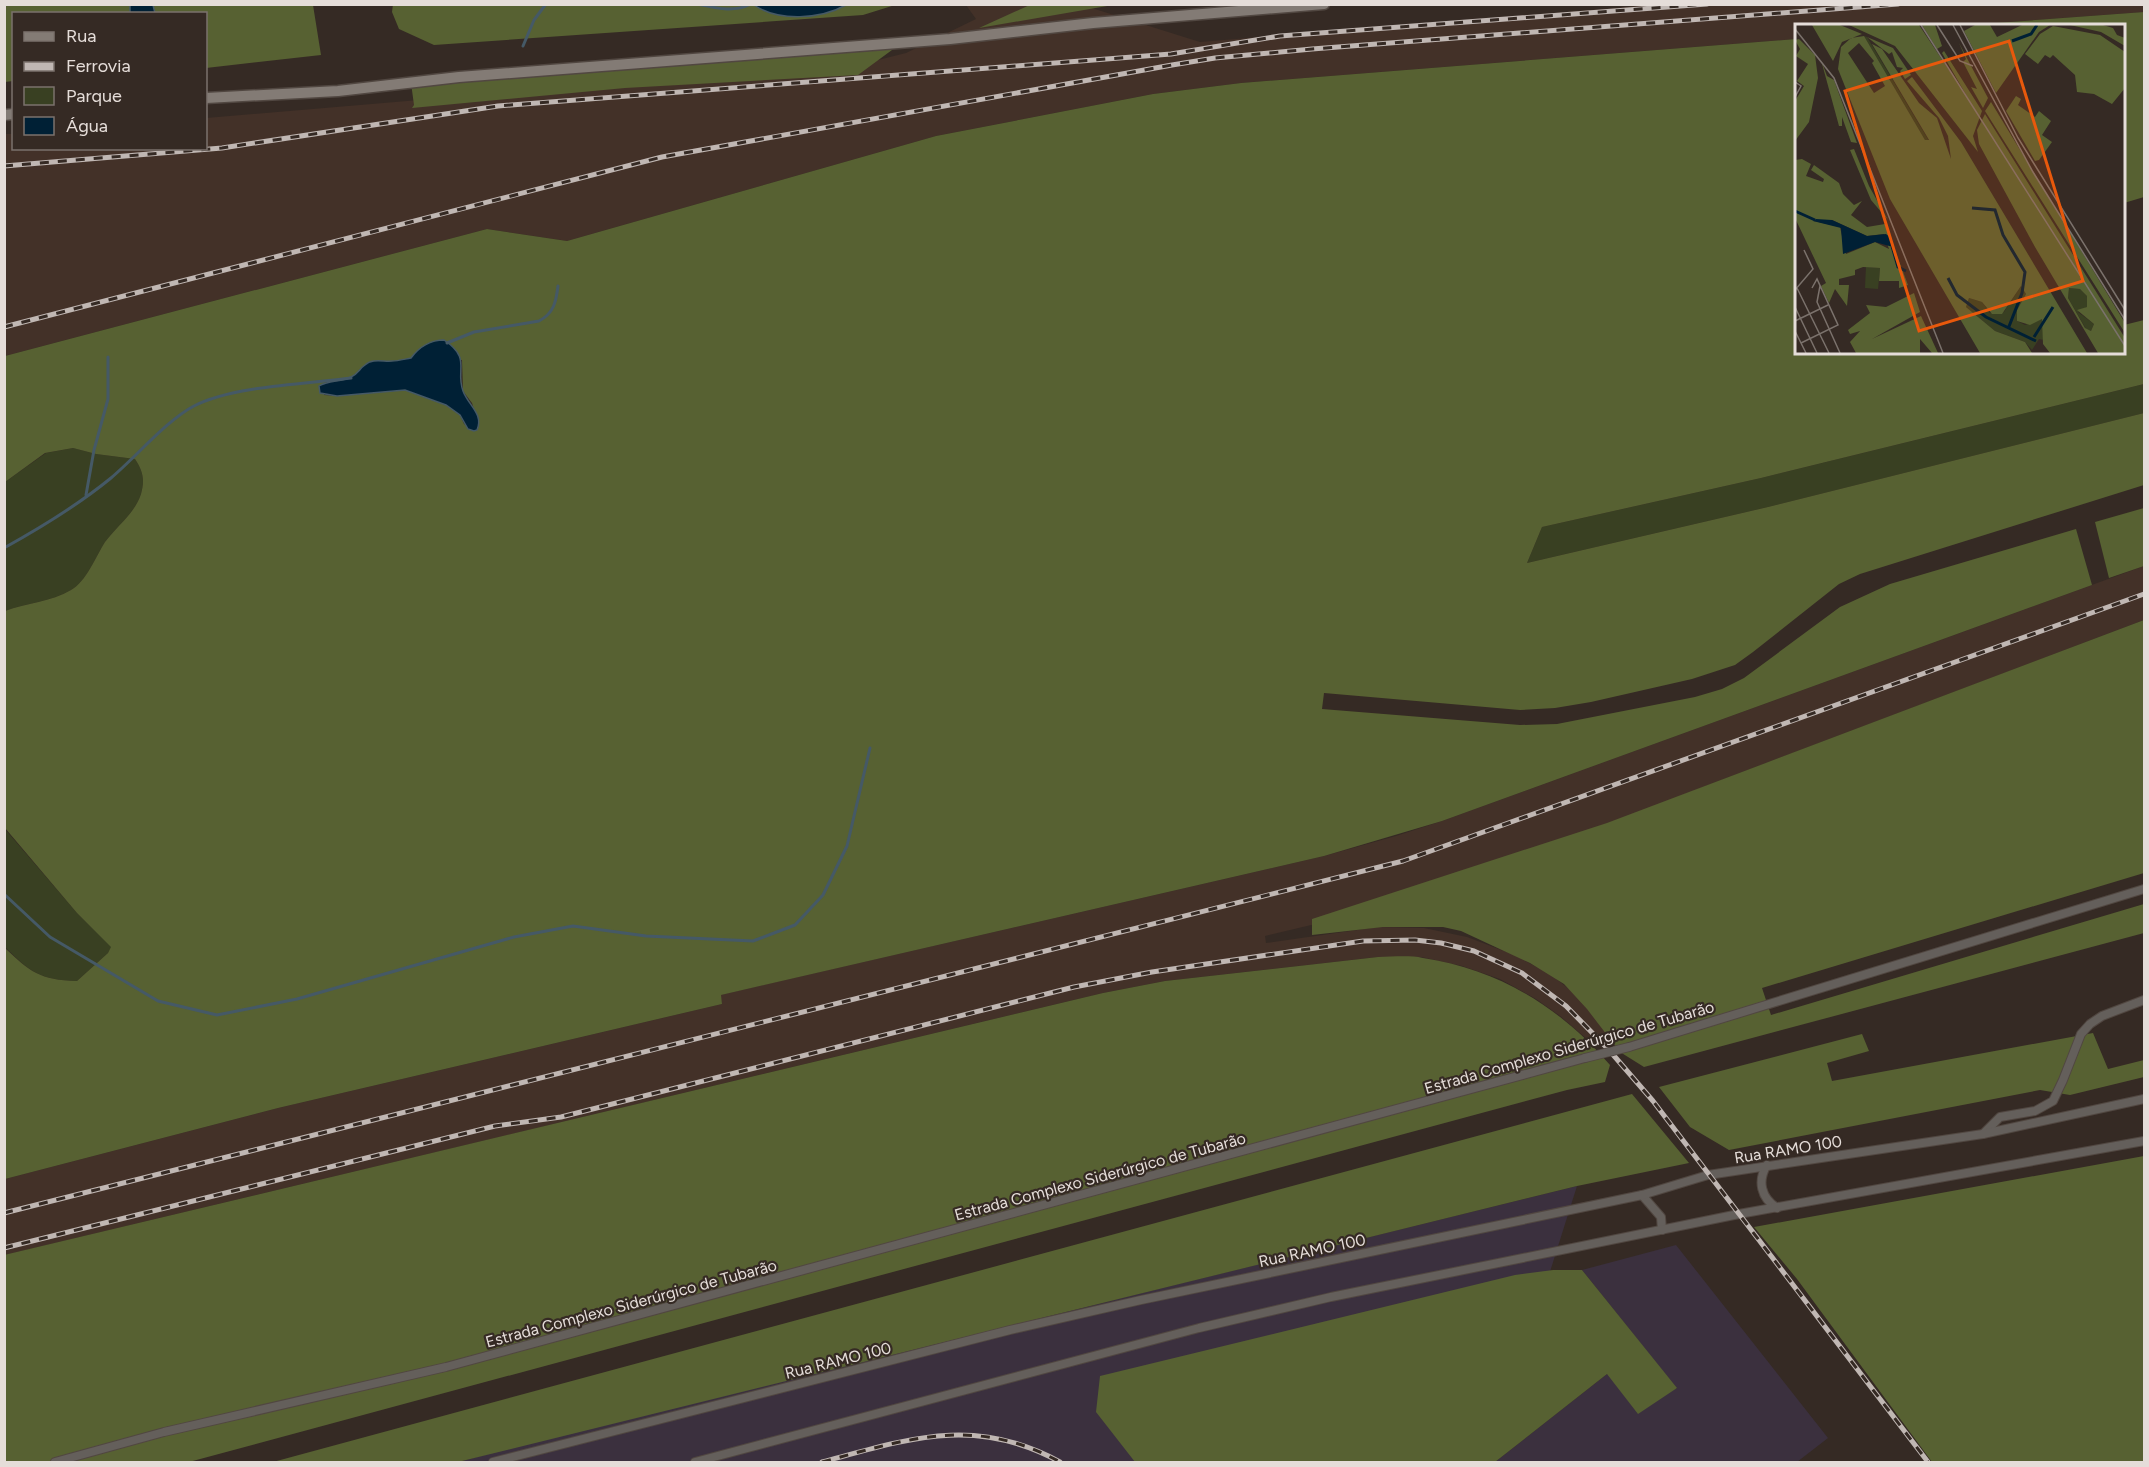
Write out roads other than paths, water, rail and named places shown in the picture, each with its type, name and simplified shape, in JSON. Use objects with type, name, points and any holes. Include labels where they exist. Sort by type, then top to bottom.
[{"type":"street","points":[[207,98],[338,91],[459,77],[950,39],[1093,23],[1324,4]]},
{"type":"street","name":"Estrada Complexo Siderúrgico de Tubarão","points":[[55,1462],[164,1432],[446,1367],[1629,1047],[2145,889]]},
{"type":"street","points":[[1983,1134],[2000,1118],[2035,1111],[2053,1101],[2081,1034],[2090,1024],[2145,1000]]},
{"type":"street","name":"Rua RAMO 100","points":[[493,1462],[1032,1325],[1642,1195],[1708,1175],[1983,1134],[2145,1100]]},
{"type":"street","points":[[695,1462],[1199,1328],[1332,1297],[1662,1230],[2145,1141]]},
{"type":"street","points":[[1767,1165],[1761,1176],[1762,1189],[1767,1200],[1777,1208]]},
{"type":"street","points":[[1642,1195],[1661,1217],[1662,1230]]},
{"type":"water","points":[[130,5],[153,5],[155,12],[130,12]]},
{"type":"water","points":[[754,5],[846,5],[825,13],[800,17],[775,14]]},
{"type":"water","points":[[444,340],[458,353],[461,364],[461,383],[465,396],[477,414],[479,424],[477,430],[468,429],[460,415],[446,405],[405,390],[337,396],[320,393],[319,386],[351,377],[368,363],[411,358],[426,345]]},
{"type":"waterway","points":[[523,46],[534,20],[546,4]]},
{"type":"waterway","points":[[697,4],[731,9],[751,4]]},
{"type":"waterway","points":[[447,343],[474,332],[539,321],[548,314],[553,306],[558,286]]},
{"type":"waterway","points":[[86,495],[94,450],[108,399],[108,357]]},
{"type":"waterway","points":[[4,548],[98,488],[173,420],[194,406],[210,399],[249,390],[351,378]]},
{"type":"waterway","points":[[4,894],[50,937],[158,1001],[217,1015],[297,999],[514,937],[573,926],[646,936],[753,941],[795,925],[823,895],[847,846],[870,748]]},
{"type":"railway","points":[[207,149],[498,106],[1171,54],[1280,36],[1707,4]]},
{"type":"railway","points":[[4,327],[662,157],[1172,65],[1215,58],[1312,49],[1898,4]]},
{"type":"railway","points":[[4,166],[198,150]]},
{"type":"railway","points":[[4,1213],[1403,861],[2144,594]]},
{"type":"railway","points":[[4,1248],[495,1126],[561,1117],[1074,987],[1152,972],[1363,941],[1415,940],[1441,943],[1474,951],[1522,973],[1566,1006],[1609,1050],[1653,1101],[1928,1462]]},
{"type":"railway","points":[[822,1462],[913,1440],[970,1435],[999,1439],[1029,1448],[1060,1462]]}]
